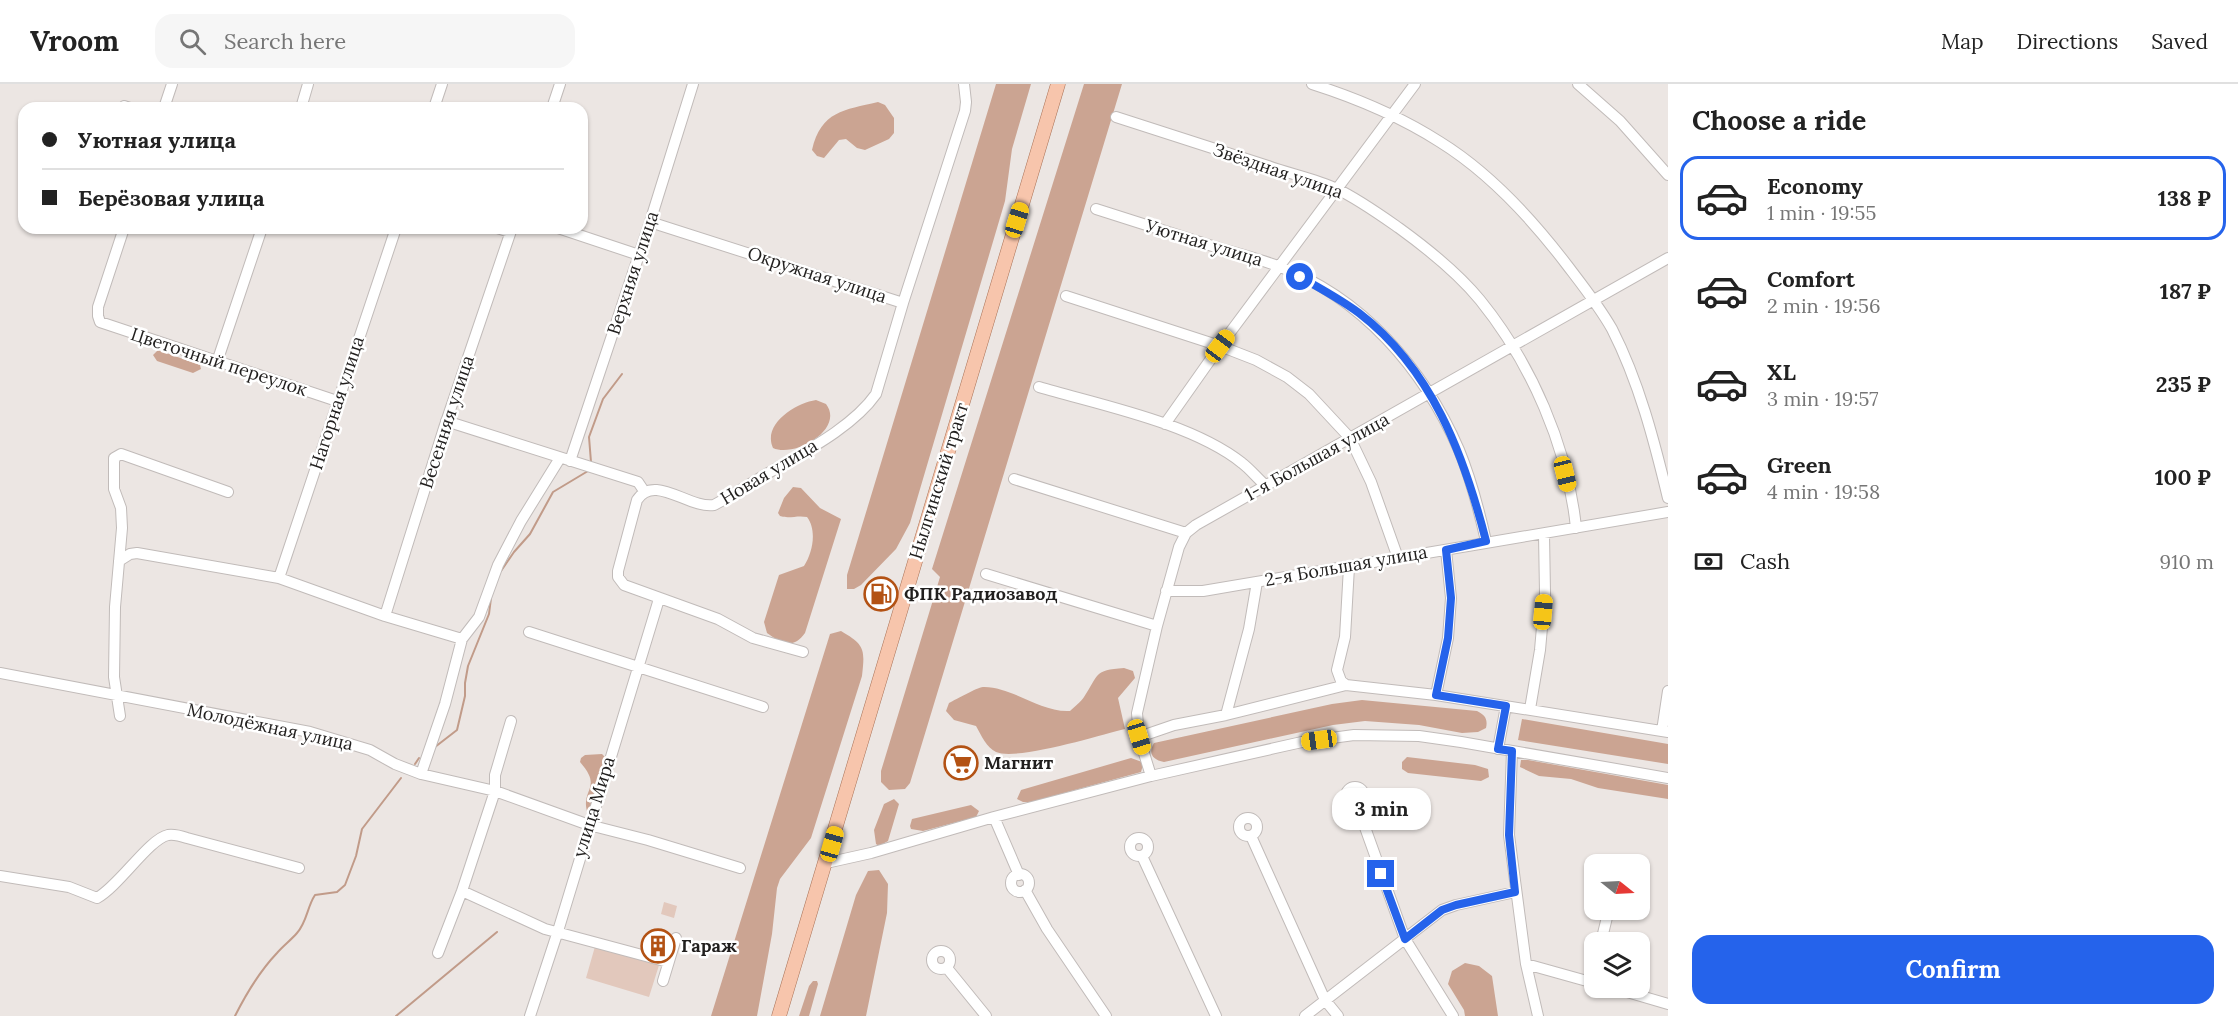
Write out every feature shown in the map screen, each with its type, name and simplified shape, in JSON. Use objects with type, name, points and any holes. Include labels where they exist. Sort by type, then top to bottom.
[{"type":"main road","name":"Нылгинский тракт","points":[[779,1016],[1058,84]]},
{"type":"street","points":[[166,102],[172,84]]},
{"type":"street","points":[[303,102],[308,84]]},
{"type":"street","points":[[436,102],[442,84]]},
{"type":"street","points":[[554,102],[560,84]]},
{"type":"street","name":"Верхняя улица","points":[[462,639],[480,617],[498,565],[521,521],[565,459],[639,255],[693,84]]},
{"type":"street","name":"Окружная улица","points":[[650,222],[903,303],[965,111],[964,84]]},
{"type":"street","points":[[1312,84],[1351,97],[1440,142],[1486,176],[1554,248],[1594,300],[1611,329],[1627,364],[1653,437],[1668,498]]},
{"type":"street","points":[[1166,424],[1220,346],[1416,84]]},
{"type":"street","points":[[1578,84],[1620,121],[1668,175]]},
{"type":"street","name":"Звёздная улица","points":[[1116,117],[1336,189],[1383,216],[1449,269],[1480,300],[1513,346],[1544,407],[1574,507],[1576,528]]},
{"type":"street","name":"Уютная улица","points":[[1096,209],[1280,267],[1336,297],[1360,314],[1405,358],[1430,394],[1459,450],[1486,541]]},
{"type":"street","name":"Цветочный переулок","points":[[122,234],[98,307],[100,322],[338,401]]},
{"type":"street","points":[[218,363],[260,234]]},
{"type":"street","name":"Нагорная улица","points":[[279,578],[394,234]]},
{"type":"street","name":"Весенняя улица","points":[[385,616],[446,421],[510,234]]},
{"type":"street","points":[[576,234],[639,255]]},
{"type":"street","name":"1-я Большая улица","points":[[1186,533],[1265,485],[1668,258]]},
{"type":"street","points":[[1066,296],[1256,360],[1287,377],[1309,394],[1350,438],[1371,482],[1398,558]]},
{"type":"street","name":"Новая улица","points":[[644,491],[653,489],[704,505],[714,505],[796,457],[844,425],[868,406],[876,394],[903,303]]},
{"type":"street","points":[[1039,387],[1166,424],[1216,447],[1242,463],[1265,485]]},
{"type":"street","points":[[446,421],[638,482],[644,491],[637,500],[618,577],[624,585],[718,618],[753,638],[803,652]]},
{"type":"street","points":[[120,716],[116,696],[115,608],[122,528],[121,508],[114,489],[114,458],[121,454],[228,492]]},
{"type":"street","points":[[1014,479],[1186,533],[1179,547],[1166,591],[1137,712],[1139,737],[1150,776]]},
{"type":"street","name":"2-я Большая улица","points":[[1166,591],[1203,591],[1446,550],[1486,541],[1544,534],[1668,512]]},
{"type":"street","points":[[1530,709],[1540,650],[1544,605],[1544,534]]},
{"type":"street","points":[[1436,695],[1448,638],[1451,598],[1446,550]]},
{"type":"street","points":[[119,561],[130,554],[137,553],[279,578],[385,616],[462,639],[445,704],[421,774]]},
{"type":"street","points":[[1346,685],[1341,681],[1337,670],[1345,637],[1349,567]]},
{"type":"street","points":[[986,574],[1157,626]]},
{"type":"street","points":[[1226,715],[1249,629],[1257,582]]},
{"type":"street","name":"улица Мира","points":[[530,1016],[558,932],[659,599]]},
{"type":"street","points":[[529,632],[763,707]]},
{"type":"street","name":"Молодёжная улица","points":[[0,673],[310,732],[370,750],[395,764],[421,774],[495,791],[589,825],[740,868]]},
{"type":"street","points":[[1139,737],[1174,725],[1226,715],[1346,685],[1436,695],[1665,731],[1668,691]]},
{"type":"street","points":[[1498,749],[1506,706]]},
{"type":"street","points":[[438,953],[462,891],[495,791],[495,775],[511,721]]},
{"type":"street","points":[[826,863],[871,854],[1150,776],[1302,742],[1354,735],[1419,736],[1668,778]]},
{"type":"street","points":[[1512,751],[1509,835],[1526,964],[1538,1016]]},
{"type":"street","points":[[1357,807],[1405,939],[1453,1016]]},
{"type":"street","points":[[994,818],[1018,875],[1012,880],[1012,888],[1020,892],[1025,890],[1047,928],[1106,1016]]},
{"type":"street","points":[[1,880],[69,887],[97,898],[158,840],[169,835],[187,837],[299,868]]},
{"type":"street","points":[[1251,836],[1325,1000],[1338,1016]]},
{"type":"street","points":[[1142,856],[1216,1016]]},
{"type":"street","points":[[462,891],[544,929],[668,962]]},
{"type":"street","points":[[1305,1016],[1442,910],[1515,892]]},
{"type":"street","points":[[663,981],[676,938]]},
{"type":"street","points":[[1526,964],[1584,980]]},
{"type":"street","points":[[947,968],[986,1016]]},
{"type":"street","points":[[1648,998],[1668,1004]]},
{"type":"shaded area","points":[[996,84],[1031,84],[1012,149],[1005,201],[910,523],[896,549],[861,585],[854,589],[847,589],[847,575]]},
{"type":"shaded area","points":[[1084,84],[1122,84],[910,783],[905,789],[889,790],[881,782],[881,771],[940,577],[932,569]]},
{"type":"shaded area","points":[[878,102],[885,105],[894,118],[894,133],[889,139],[865,150],[857,148],[846,139],[839,140],[824,158],[817,156],[812,150],[821,127],[836,114]]},
{"type":"shaded area","points":[[158,350],[200,365],[201,369],[193,373],[157,361],[153,355]]},
{"type":"shaded area","points":[[816,400],[826,404],[830,413],[829,423],[823,432],[815,439],[793,449],[773,448],[771,439],[776,423],[799,405]]},
{"type":"shaded area","points":[[793,487],[801,488],[820,508],[841,519],[805,633],[796,642],[787,643],[767,633],[764,622],[779,575],[804,566],[812,548],[812,528],[807,517],[783,517],[778,513],[784,498]]},
{"type":"shaded area","points":[[841,631],[855,640],[862,649],[862,676],[811,838],[780,879],[777,888],[772,934],[757,1016],[711,1016],[830,634]]},
{"type":"shaded area","points":[[1124,668],[1133,671],[1135,678],[1118,698],[1125,729],[1059,746],[1022,753],[996,752],[987,744],[976,726],[954,720],[946,711],[949,703],[983,687],[1004,691],[1048,708],[1070,711],[1083,699],[1098,675],[1107,670]]},
{"type":"shaded area","points":[[1362,700],[1477,711],[1485,718],[1486,728],[1478,732],[1462,733],[1419,725],[1365,721],[1333,725],[1164,762],[1157,760],[1151,753],[1154,743],[1332,704]]},
{"type":"shaded area","points":[[1522,719],[1668,744],[1668,764],[1518,740]]},
{"type":"shaded area","points":[[602,754],[605,762],[590,809],[587,811],[586,804],[591,783],[587,771],[580,762],[581,758],[585,755]]},
{"type":"shaded area","points":[[1407,757],[1475,765],[1488,769],[1489,777],[1481,781],[1408,773],[1402,769],[1402,762]]},
{"type":"shaded area","points":[[1131,758],[1142,762],[1141,772],[1031,802],[1017,799],[1021,790]]},
{"type":"shaded area","points":[[1521,760],[1668,785],[1668,799],[1598,788],[1571,779],[1539,776],[1520,767]]},
{"type":"shaded area","points":[[894,799],[899,804],[888,841],[879,846],[876,844],[874,830],[884,804]]},
{"type":"shaded area","points":[[971,805],[979,811],[976,817],[923,831],[911,829],[912,819]]},
{"type":"shaded area","points":[[879,870],[888,884],[887,913],[866,1016],[820,1016],[856,895],[868,871]]},
{"type":"shaded area","points":[[664,902],[677,906],[674,918],[661,914]]},
{"type":"shaded area","points":[[596,943],[660,962],[649,997],[586,978]]},
{"type":"shaded area","points":[[1465,963],[1479,966],[1492,976],[1498,1016],[1465,1016],[1464,1010],[1448,984],[1452,971]]},
{"type":"shaded area","points":[[813,981],[817,981],[818,984],[809,1016],[799,1016],[809,986]]},
{"type":"waterway","points":[[591,462],[589,437],[603,399],[622,374]]},
{"type":"waterway","points":[[501,571],[530,534],[553,492],[588,471]]},
{"type":"waterway","points":[[435,747],[457,730],[465,696],[468,666],[489,614],[491,598]]},
{"type":"waterway","points":[[415,764],[419,758]]},
{"type":"waterway","points":[[235,1016],[265,967],[300,929],[315,895],[337,892],[345,885],[356,856],[362,829],[401,778]]},
{"type":"waterway","points":[[396,1016],[497,932]]},
{"type":"place","name":"ФПК Радиозавод","points":[[881,594]]},
{"type":"place","name":"Магнит","points":[[961,763]]},
{"type":"place","name":"Гараж","points":[[658,946]]},
{"type":"route","points":[[1300,277],[1336,297],[1360,314],[1386,337],[1411,365],[1430,394],[1459,450],[1486,541],[1446,550],[1451,598],[1448,638],[1436,695],[1506,706],[1498,749],[1512,751],[1509,835],[1515,892],[1442,910],[1405,939],[1381,874]]}]
